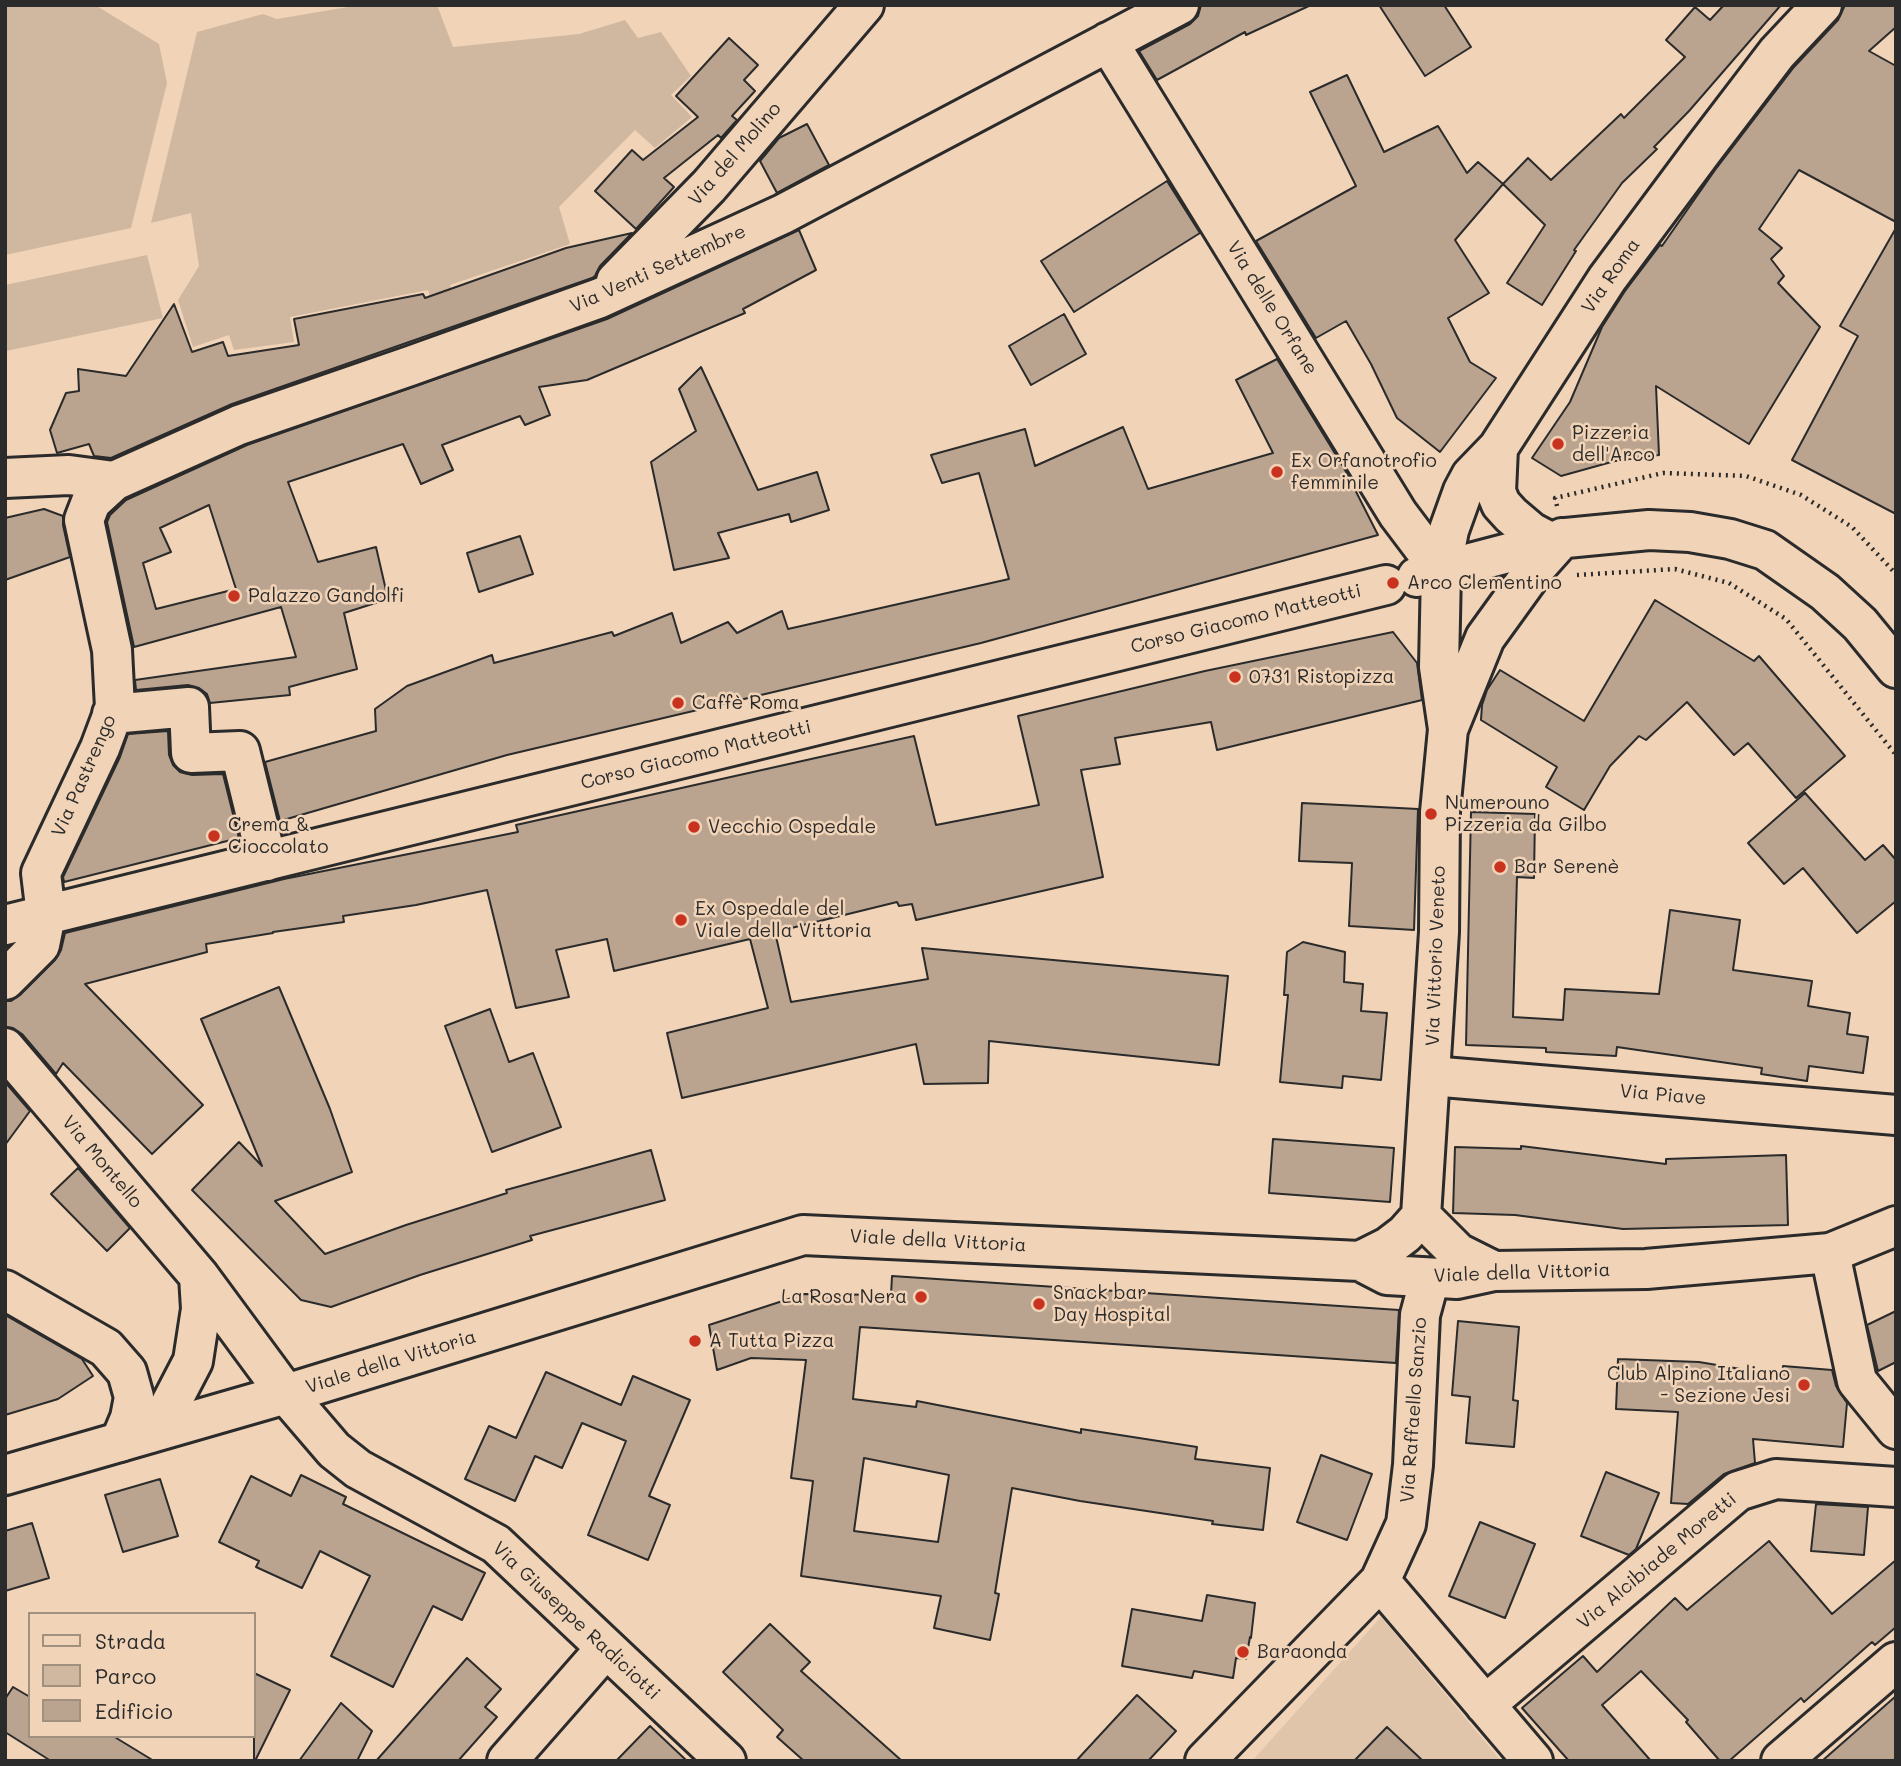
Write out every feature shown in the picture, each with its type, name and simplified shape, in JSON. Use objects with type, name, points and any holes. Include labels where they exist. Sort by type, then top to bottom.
[{"type":"street","name":"Via del Molino","points":[[600,298],[709,186],[864,5]]},
{"type":"street","name":"Via Venti Settembre","points":[[114,481],[239,425],[600,298],[783,214],[1179,5]]},
{"type":"street","name":"Via Roma","points":[[1441,570],[1449,530],[1471,476],[1498,448],[1607,279],[1777,53],[1822,5]]},
{"type":"street","name":"Via delle Orfane","points":[[1108,42],[1398,514],[1441,570]]},
{"type":"street","points":[[1448,729],[1485,638],[1556,540],[1531,532],[1501,504],[1496,492],[1498,448]]},
{"type":"street","points":[[5,478],[69,475],[114,481]]},
{"type":"street","points":[[5,505],[43,497],[66,503],[84,520],[91,502],[114,481]]},
{"type":"street","name":"Via Pastrengo","points":[[46,915],[41,873],[100,748],[114,708],[112,650],[84,520]]},
{"type":"street","name":"Corso Giacomo Matteotti","points":[[5,925],[1393,583],[1556,540],[1649,530],[1690,532],[1730,539],[1765,550],[1825,592],[1860,624],[1896,668]]},
{"type":"street","name":"Via Vittorio Veneto","points":[[1421,1216],[1439,932],[1440,812],[1448,729],[1439,667],[1441,570]]},
{"type":"street","points":[[112,714],[189,707],[191,753],[240,751],[267,861]]},
{"type":"street","points":[[5,980],[40,945],[46,915]]},
{"type":"street","name":"Via Montello","points":[[5,1048],[199,1276],[286,1394]]},
{"type":"street","name":"Via Piave","points":[[1431,1076],[1896,1115]]},
{"type":"street","points":[[1360,1261],[1388,1247],[1405,1234],[1421,1216],[1458,1253],[1494,1271]]},
{"type":"street","name":"Viale della Vittoria","points":[[5,1475],[286,1394],[803,1235],[1360,1261],[1387,1275],[1457,1279],[1494,1271],[1646,1269],[1830,1253],[1896,1226]]},
{"type":"street","points":[[1830,1253],[1857,1381],[1896,1429]]},
{"type":"street","points":[[5,1290],[106,1348],[127,1372],[134,1397],[130,1419],[135,1437],[167,1411],[193,1362],[201,1309],[199,1276]]},
{"type":"street","name":"Via Raffaello Sanzio","points":[[1205,1761],[1380,1581],[1406,1524],[1413,1465],[1420,1315],[1430,1278]]},
{"type":"street","name":"Via Giuseppe Radiciotti","points":[[286,1394],[334,1450],[358,1469],[496,1544],[726,1761]]},
{"type":"street","name":"Via Alcibiade Moretti","points":[[1485,1705],[1738,1491],[1776,1479],[1896,1487]]},
{"type":"street","points":[[1380,1581],[1533,1761]]},
{"type":"street","points":[[507,1761],[606,1648]]},
{"type":"street","points":[[1781,1761],[1896,1662]]},
{"type":"shaded area","points":[[1381,1617],[1501,1761],[1252,1761]]},
{"type":"green space","points":[[5,5],[95,5],[159,44],[167,83],[131,228],[5,255]]},
{"type":"green space","points":[[360,5],[437,5],[453,47],[579,34],[625,20],[638,38],[661,32],[691,76],[671,95],[692,117],[655,148],[635,130],[559,207],[570,244],[450,285],[463,323],[440,329],[428,290],[290,317],[294,342],[234,350],[229,335],[193,347],[178,300],[199,266],[191,213],[151,223],[197,32],[263,14],[277,19]]},
{"type":"green space","points":[[147,255],[163,318],[6,351],[5,285]]},
{"type":"building","points":[[1201,5],[1311,5],[1246,35],[1245,32],[1157,80],[1139,51],[1190,24],[1198,16]]},
{"type":"building","points":[[1379,5],[1444,5],[1471,47],[1425,76]]},
{"type":"building","points":[[1724,5],[1781,5],[1654,147],[1657,149],[1622,183],[1574,250],[1576,251],[1542,305],[1507,283],[1545,225],[1503,184],[1528,158],[1551,180],[1621,114],[1624,118],[1685,57],[1666,40],[1695,7],[1710,20]]},
{"type":"building","points":[[1845,5],[1896,5],[1896,27],[1869,51],[1896,66],[1896,222],[1799,170],[1759,229],[1782,248],[1771,259],[1784,276],[1778,283],[1820,327],[1749,444],[1656,386],[1659,455],[1615,461],[1561,476],[1532,458],[1570,402],[1602,327],[1625,291],[1660,245],[1662,246],[1715,170],[1794,67],[1838,20]]},
{"type":"building","points":[[729,38],[758,65],[744,80],[755,91],[732,116],[737,120],[721,138],[718,135],[664,178],[674,187],[636,229],[595,191],[632,150],[643,160],[698,117],[676,96]]},
{"type":"building","points":[[1347,75],[1384,152],[1438,126],[1467,173],[1478,162],[1503,184],[1455,240],[1489,293],[1448,318],[1470,362],[1496,378],[1440,452],[1397,418],[1371,364],[1346,321],[1316,338],[1256,241],[1356,186],[1310,92]]},
{"type":"building","points":[[807,124],[829,165],[777,193],[760,161],[779,138]]},
{"type":"building","points":[[1167,181],[1200,233],[1074,312],[1041,261]]},
{"type":"building","points":[[1896,228],[1896,514],[1792,460],[1858,336],[1840,326]]},
{"type":"building","points":[[799,230],[816,270],[743,309],[745,313],[587,380],[539,387],[550,415],[525,425],[520,416],[442,445],[453,470],[421,484],[403,444],[288,482],[318,562],[376,547],[388,599],[344,613],[357,669],[289,687],[290,695],[210,703],[207,694],[188,685],[136,690],[135,680],[296,657],[281,607],[134,647],[107,522],[110,515],[126,500],[247,445],[607,319]],"holes":[[[209,505],[236,589],[156,609],[143,563],[171,552],[160,528]]]},
{"type":"building","points":[[632,233],[592,278],[232,404],[111,458],[94,456],[89,444],[57,453],[50,430],[66,393],[79,391],[78,369],[126,376],[174,304],[192,352],[223,342],[228,356],[299,345],[294,319],[423,294],[425,298],[566,248]]},
{"type":"building","points":[[1064,314],[1086,354],[1031,385],[1009,346]]},
{"type":"building","points":[[1277,359],[1344,468],[1378,535],[981,643],[507,755],[280,821],[265,762],[376,731],[375,709],[407,686],[492,655],[494,663],[612,632],[614,636],[672,613],[681,643],[728,622],[737,633],[782,611],[788,629],[1009,579],[979,473],[942,483],[931,455],[1025,429],[1035,466],[1123,427],[1148,489],[1273,453],[1236,380]]},
{"type":"building","points":[[701,367],[758,490],[817,472],[829,510],[791,522],[789,514],[718,533],[729,558],[674,570],[651,462],[696,431],[679,389]]},
{"type":"building","points":[[44,509],[63,516],[70,557],[5,580],[5,518]]},
{"type":"building","points":[[520,536],[533,574],[479,592],[467,553]]},
{"type":"building","points":[[1655,600],[1754,661],[1759,656],[1845,756],[1796,798],[1748,743],[1734,755],[1687,702],[1646,740],[1639,736],[1610,766],[1584,810],[1546,787],[1557,767],[1481,720],[1487,690],[1500,670],[1584,721]]},
{"type":"building","name":"Ex Ospedale del Viale della Vittoria","points":[[1393,632],[1417,663],[1422,700],[1217,750],[1211,722],[1115,738],[1120,764],[1081,770],[1103,877],[916,920],[912,904],[899,906],[897,902],[775,932],[791,1002],[928,979],[922,948],[1228,976],[1219,1065],[989,1041],[988,1083],[924,1084],[916,1044],[682,1098],[667,1033],[768,1008],[750,939],[614,971],[607,939],[556,950],[569,997],[516,1008],[487,890],[416,905],[343,916],[344,922],[206,944],[207,952],[85,984],[203,1105],[152,1154],[63,1063],[56,1074],[22,1034],[13,1028],[5,1027],[5,1001],[11,1001],[20,995],[55,960],[61,950],[65,933],[284,879],[518,832],[516,825],[914,736],[936,825],[1039,805],[1018,716],[1205,671]]},
{"type":"building","points":[[168,731],[169,755],[180,772],[192,775],[223,774],[239,838],[64,882],[63,877],[120,757],[128,734]]},
{"type":"building","points":[[1805,793],[1865,860],[1883,845],[1896,860],[1896,901],[1857,933],[1803,868],[1784,884],[1748,843]]},
{"type":"building","points":[[1302,803],[1418,809],[1414,930],[1349,926],[1352,863],[1299,861]]},
{"type":"building","points":[[1471,812],[1535,814],[1534,878],[1517,877],[1513,1017],[1563,1020],[1565,989],[1659,994],[1670,910],[1740,920],[1733,970],[1812,981],[1808,1006],[1850,1013],[1847,1034],[1868,1037],[1863,1073],[1809,1066],[1807,1081],[1761,1074],[1762,1068],[1617,1047],[1616,1056],[1546,1052],[1546,1048],[1466,1045]]},
{"type":"building","points":[[1303,942],[1345,952],[1344,982],[1363,984],[1361,1011],[1387,1013],[1381,1080],[1343,1076],[1342,1088],[1280,1082],[1288,995],[1284,995],[1287,952]]},
{"type":"building","points":[[279,987],[330,1109],[352,1172],[275,1201],[325,1254],[507,1193],[506,1190],[651,1150],[665,1200],[530,1236],[532,1240],[420,1275],[331,1307],[301,1300],[192,1190],[239,1142],[262,1166],[201,1019]]},
{"type":"building","points":[[490,1009],[509,1062],[533,1053],[561,1127],[492,1152],[445,1026]]},
{"type":"building","points":[[5,1082],[30,1111],[5,1145]]},
{"type":"building","points":[[1273,1139],[1394,1148],[1390,1202],[1269,1193]]},
{"type":"building","points":[[1521,1146],[1666,1164],[1666,1159],[1786,1155],[1788,1225],[1623,1229],[1515,1215],[1453,1213],[1455,1147],[1521,1149]]},
{"type":"building","points":[[78,1168],[130,1228],[107,1251],[51,1194]]},
{"type":"building","points":[[892,1276],[1399,1310],[1396,1363],[860,1327],[853,1399],[916,1407],[917,1401],[1081,1433],[1081,1429],[1197,1447],[1195,1459],[1270,1468],[1263,1530],[1212,1524],[1213,1521],[1012,1488],[995,1593],[999,1594],[990,1640],[934,1628],[941,1596],[801,1576],[813,1481],[791,1478],[806,1360],[751,1358],[717,1370],[709,1325],[804,1294],[891,1295]],"holes":[[[864,1458],[949,1475],[938,1542],[854,1531]]]},
{"type":"building","points":[[1896,1311],[1896,1362],[1878,1371],[1867,1325]]},
{"type":"building","points":[[5,1315],[82,1359],[93,1376],[58,1399],[5,1415]]},
{"type":"building","points":[[1458,1321],[1519,1327],[1513,1400],[1518,1401],[1514,1447],[1466,1443],[1470,1397],[1452,1395]]},
{"type":"building","points":[[1618,1359],[1699,1362],[1782,1376],[1783,1366],[1832,1370],[1836,1386],[1847,1403],[1843,1447],[1753,1439],[1755,1463],[1724,1474],[1688,1504],[1671,1503],[1678,1412],[1616,1409]]},
{"type":"building","points":[[546,1372],[621,1405],[633,1376],[690,1400],[649,1496],[670,1505],[648,1560],[588,1535],[626,1441],[582,1423],[562,1468],[535,1456],[515,1501],[465,1479],[489,1426],[516,1438]]},
{"type":"building","points":[[1321,1455],[1372,1474],[1347,1540],[1297,1522]]},
{"type":"building","points":[[1606,1472],[1659,1493],[1636,1549],[1629,1555],[1581,1536]]},
{"type":"building","points":[[301,1475],[346,1497],[343,1504],[485,1573],[462,1620],[433,1606],[393,1687],[331,1656],[370,1576],[320,1551],[302,1588],[256,1567],[259,1561],[219,1542],[251,1476],[291,1496]]},
{"type":"building","points":[[160,1479],[178,1536],[123,1552],[105,1495]]},
{"type":"building","points":[[1816,1504],[1868,1507],[1864,1555],[1811,1551]]},
{"type":"building","points":[[1480,1522],[1535,1544],[1505,1618],[1449,1596]]},
{"type":"building","points":[[32,1523],[49,1578],[5,1591],[5,1531]]},
{"type":"building","points":[[1769,1541],[1832,1614],[1896,1560],[1896,1627],[1875,1645],[1872,1642],[1804,1702],[1801,1698],[1729,1761],[1720,1761],[1686,1722],[1688,1720],[1641,1671],[1602,1705],[1651,1761],[1569,1761],[1522,1708],[1583,1656],[1597,1672],[1675,1598],[1687,1610]]},
{"type":"building","points":[[1207,1595],[1255,1603],[1246,1659],[1236,1658],[1233,1678],[1194,1671],[1192,1678],[1122,1666],[1132,1609],[1202,1621]]},
{"type":"building","points":[[770,1624],[810,1662],[801,1671],[902,1761],[804,1761],[777,1737],[783,1730],[723,1672]]},
{"type":"building","points":[[467,1658],[501,1689],[485,1707],[497,1717],[458,1761],[376,1761]]},
{"type":"building","points":[[256,1674],[290,1690],[254,1761],[256,1738]]},
{"type":"building","points":[[13,1687],[28,1696],[28,1738],[116,1738],[154,1761],[51,1761],[5,1732],[5,1699]]},
{"type":"building","points":[[1137,1695],[1176,1731],[1148,1761],[1076,1761]]},
{"type":"building","points":[[1896,1696],[1896,1761],[1822,1761]]},
{"type":"building","points":[[341,1703],[372,1731],[357,1761],[299,1761]]},
{"type":"building","points":[[650,1726],[687,1761],[616,1761]]},
{"type":"building","points":[[1387,1727],[1423,1761],[1354,1761]]},
{"type":"place","name":"Pizzeria dell'Arco","points":[[1558,444]]},
{"type":"place","name":"Ex Orfanotrofio femminile","points":[[1277,472]]},
{"type":"place","name":"Arco Clementino","points":[[1393,583]]},
{"type":"place","name":"Palazzo Gandolfi","points":[[234,596]]},
{"type":"place","name":"0731 Ristopizza","points":[[1235,677]]},
{"type":"place","name":"Caffè Roma","points":[[678,703]]},
{"type":"place","name":"Numerouno Pizzeria da Gilbo","points":[[1431,814]]},
{"type":"place","name":"Vecchio Ospedale","points":[[694,827]]},
{"type":"place","name":"Crema & Cioccolato","points":[[214,836]]},
{"type":"place","name":"Bar Serenè","points":[[1500,867]]},
{"type":"place","name":"Ex Ospedale del Viale della Vittoria","points":[[681,920]]},
{"type":"place","name":"La Rosa Nera","points":[[921,1297]]},
{"type":"place","name":"Snack bar Day Hospital","points":[[1039,1304]]},
{"type":"place","name":"A Tutta Pizza","points":[[695,1341]]},
{"type":"place","name":"Club Alpino Italiano - Sezione Jesi","points":[[1804,1385]]},
{"type":"place","name":"Baraonda","points":[[1243,1652]]}]
